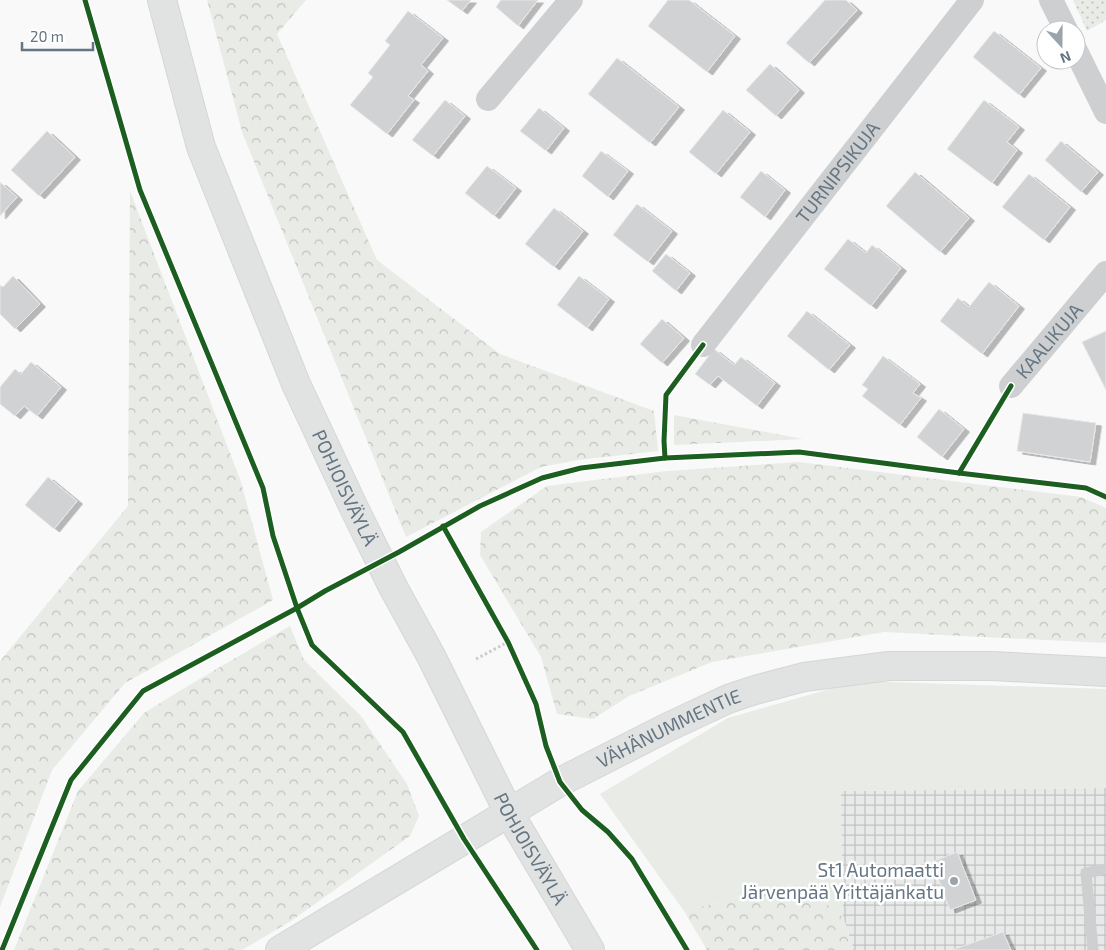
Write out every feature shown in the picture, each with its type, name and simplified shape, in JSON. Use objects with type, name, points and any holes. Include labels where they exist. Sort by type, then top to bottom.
[{"type":"main road","name":"POHJOISVÄYLÄ","points":[[162,0],[201,147],[296,384],[393,588],[432,656],[509,812],[590,950]]},
{"type":"main road","name":"VÄHÄNUMMENTIE","points":[[280,950],[560,782],[666,728],[755,690],[804,677],[888,666],[992,666],[1106,672]]},
{"type":"street","points":[[488,99],[571,0]]},
{"type":"street","name":"TURNIPSIKUJA","points":[[703,345],[972,0]]},
{"type":"street","points":[[1051,0],[1061,20]]},
{"type":"street","points":[[1085,70],[1106,112]]},
{"type":"street","name":"KAALIKUJA","points":[[1011,386],[1106,273]]},
{"type":"lane","points":[[1093,950],[1086,873],[1106,869]]},
{"type":"path","points":[[504,634],[512,651]]},
{"type":"path","points":[[476,659],[508,642]]},
{"type":"shaded area","points":[[1106,788],[1106,950],[854,950],[843,917],[840,791]]},
{"type":"green space","points":[[207,0],[306,0],[277,34],[377,260],[500,354],[654,411],[658,451],[578,460],[541,467],[406,537],[242,132]]},
{"type":"green space","points":[[1073,0],[1106,0],[1106,20],[1087,31],[1086,20],[1082,20]]},
{"type":"green space","points":[[130,191],[241,482],[273,600],[125,683],[52,770],[0,907],[0,661],[128,506]]},
{"type":"green space","points":[[674,415],[803,439],[674,445]]},
{"type":"green space","points":[[799,462],[1081,497],[1106,508],[1106,643],[884,632],[712,662],[629,696],[593,719],[557,714],[541,657],[480,555],[481,532],[547,486],[667,471]]},
{"type":"green space","points":[[290,626],[304,660],[361,716],[407,784],[419,816],[410,836],[291,921],[242,950],[14,950],[78,791],[144,713]]},
{"type":"green space","points":[[858,681],[1106,689],[1106,788],[841,791],[843,917],[799,882],[684,911],[600,794],[728,718]]},
{"type":"green space","points":[[799,882],[843,917],[854,950],[707,950],[684,911]]},
{"type":"building","points":[[447,0],[471,0],[462,11]]},
{"type":"building","points":[[501,0],[538,0],[518,26],[496,7]]},
{"type":"building","points":[[668,0],[689,0],[735,36],[707,72],[648,26]]},
{"type":"building","points":[[825,0],[846,0],[857,10],[809,63],[786,43]]},
{"type":"building","points":[[408,11],[443,38],[421,65],[428,71],[408,96],[414,100],[387,134],[350,105],[373,77],[368,73],[390,45],[385,41]]},
{"type":"building","points":[[994,31],[1036,64],[1036,70],[1039,70],[1019,95],[973,57]]},
{"type":"building","points":[[617,58],[679,107],[650,143],[588,94]]},
{"type":"building","points":[[770,64],[799,90],[776,116],[746,90]]},
{"type":"building","points":[[445,100],[465,116],[433,156],[412,140]]},
{"type":"building","points":[[984,100],[1019,127],[1007,142],[1017,150],[992,183],[947,149]]},
{"type":"building","points":[[539,108],[564,128],[546,151],[520,131]]},
{"type":"building","points":[[723,110],[750,132],[716,174],[689,152]]},
{"type":"building","points":[[47,131],[75,157],[39,196],[11,170]]},
{"type":"building","points":[[1061,141],[1098,172],[1081,192],[1045,160]]},
{"type":"building","points":[[601,151],[628,171],[608,197],[582,176]]},
{"type":"building","points":[[487,166],[516,188],[494,216],[465,193]]},
{"type":"building","points":[[761,171],[785,190],[765,217],[740,197]]},
{"type":"building","points":[[915,172],[969,218],[940,252],[886,206]]},
{"type":"building","points":[[1029,174],[1070,207],[1044,240],[1002,207]]},
{"type":"building","points":[[0,182],[17,197],[0,216]]},
{"type":"building","points":[[637,204],[672,231],[648,262],[613,235]]},
{"type":"building","points":[[554,208],[583,231],[554,267],[525,244]]},
{"type":"building","points":[[848,239],[866,253],[872,245],[901,268],[871,306],[824,269]]},
{"type":"building","points":[[666,254],[690,273],[676,291],[652,271]]},
{"type":"building","points":[[13,276],[40,304],[15,329],[0,314],[0,285],[3,287]]},
{"type":"building","points":[[579,276],[609,299],[587,328],[557,305]]},
{"type":"building","points":[[989,282],[1019,306],[982,354],[940,321],[958,298],[969,307]]},
{"type":"building","points":[[807,311],[850,345],[829,370],[787,336]]},
{"type":"building","points":[[662,319],[684,338],[662,363],[640,344]]},
{"type":"building","points":[[1106,331],[1106,390],[1082,342]]},
{"type":"building","points":[[714,349],[734,365],[741,357],[775,383],[757,406],[718,376],[710,385],[695,374]]},
{"type":"building","points":[[883,356],[920,384],[913,393],[921,398],[900,425],[862,396],[868,389],[862,385]]},
{"type":"building","points":[[31,362],[61,387],[37,416],[24,406],[15,416],[0,404],[0,387],[15,369],[21,374]]},
{"type":"building","points":[[939,409],[964,429],[942,457],[917,437]]},
{"type":"building","points":[[1023,413],[1096,423],[1090,462],[1017,451]]},
{"type":"building","points":[[48,477],[77,501],[54,529],[25,505]]},
{"type":"building","name":"St1 Automaatti Järvenpää Yrittäjänkatu","points":[[957,852],[976,900],[950,910],[932,862]]},
{"type":"building","points":[[1003,932],[1011,950],[952,950]]},
{"type":"cycle path","points":[[85,0],[140,190],[263,488],[273,536],[297,608],[312,645],[403,732],[464,839],[537,950]]},
{"type":"cycle path","points":[[665,458],[666,395],[703,345]]},
{"type":"cycle path","points":[[959,473],[1011,386]]},
{"type":"cycle path","points":[[2,950],[71,780],[143,691],[480,506],[542,478],[581,468],[665,458],[799,452],[1086,488],[1106,497]]},
{"type":"cycle path","points":[[443,526],[508,642],[536,704],[546,746],[560,782],[582,810],[608,832],[632,859],[687,950]]},
{"type":"place","name":"St1 Automaatti Järvenpää Yrittäjänkatu","points":[[954,881]]}]
